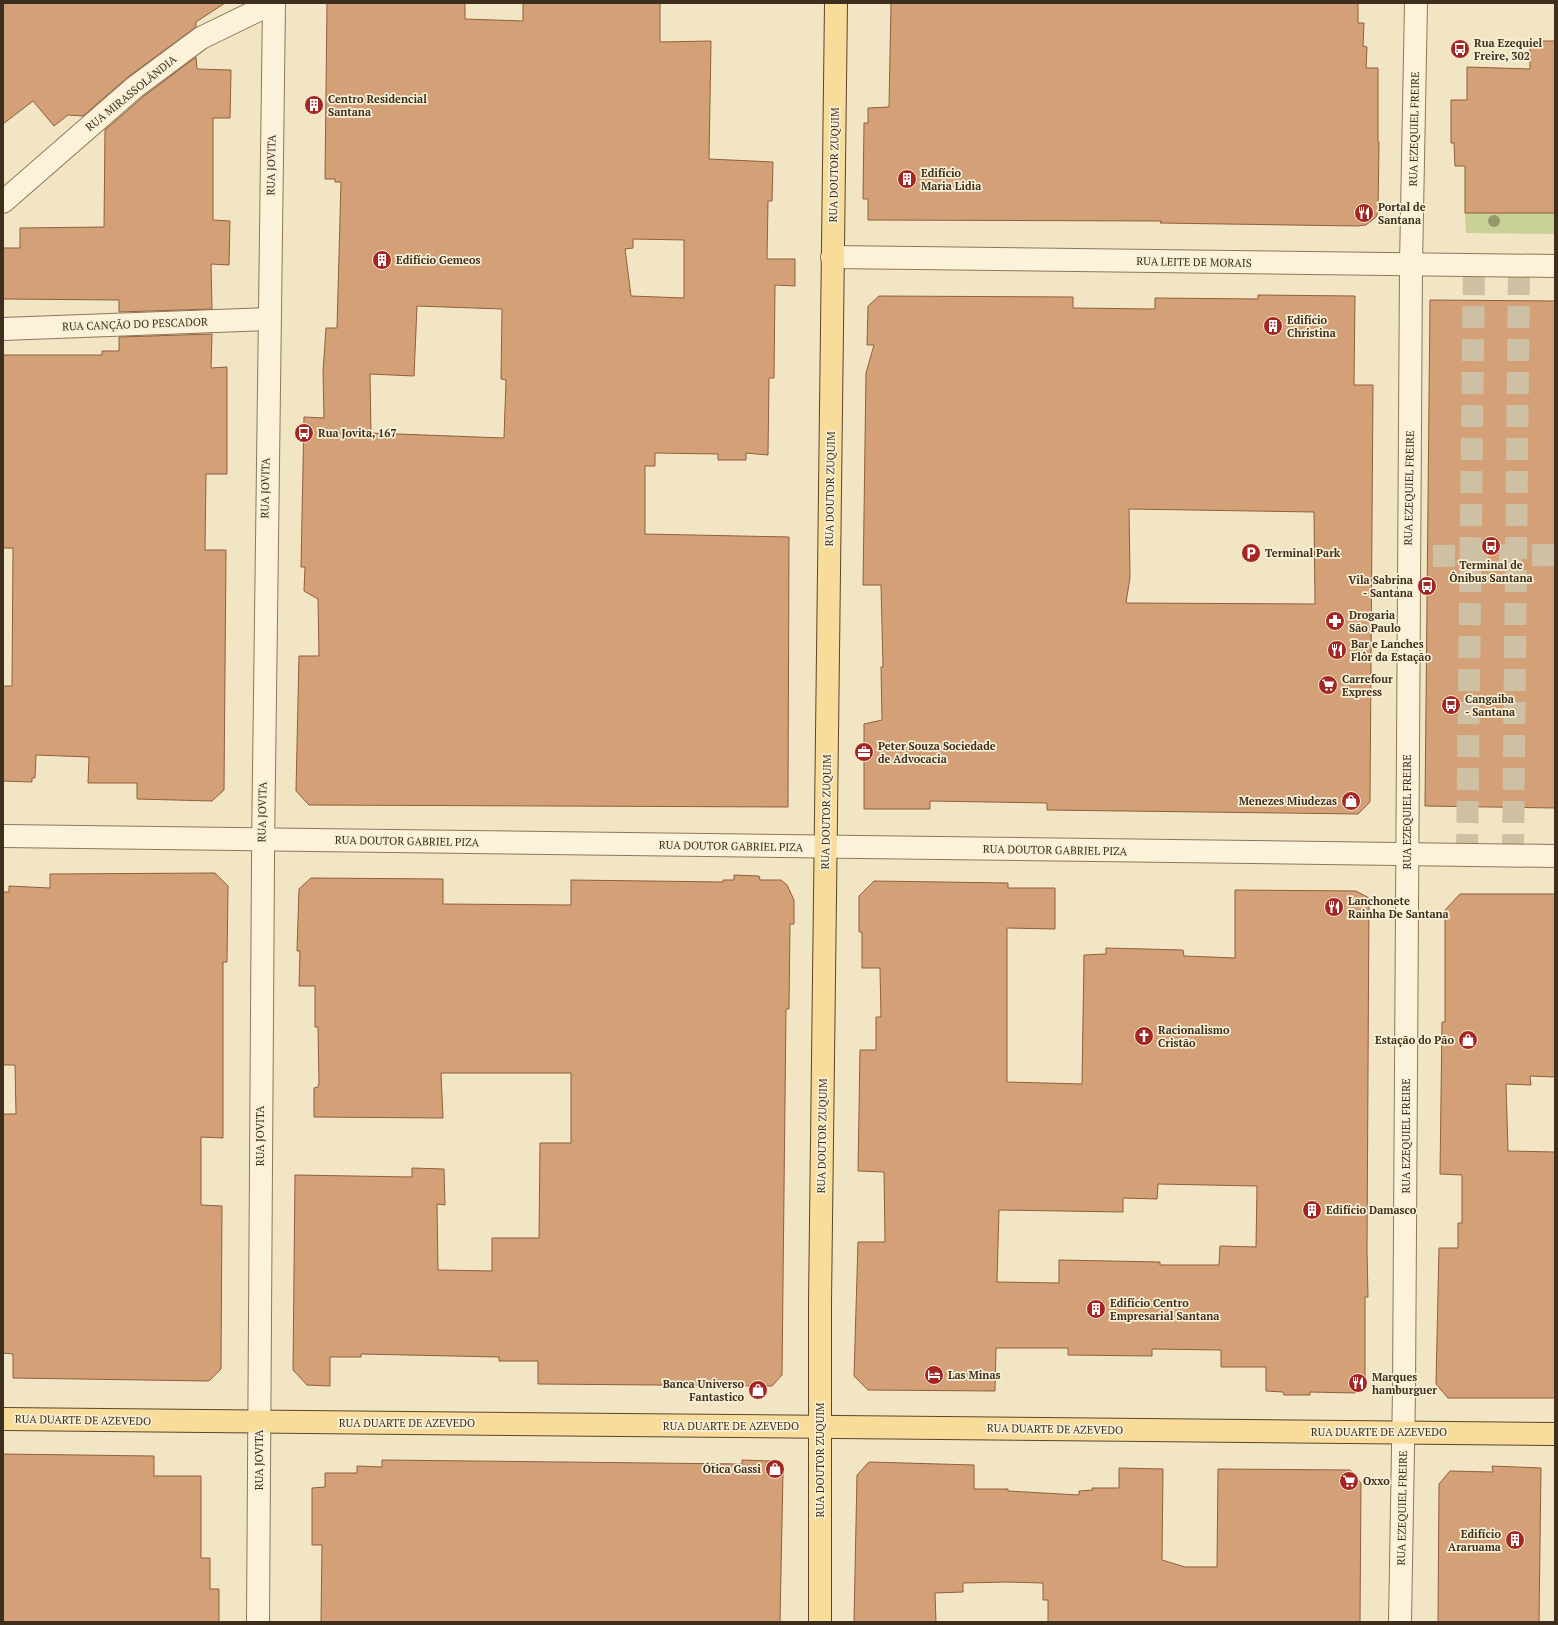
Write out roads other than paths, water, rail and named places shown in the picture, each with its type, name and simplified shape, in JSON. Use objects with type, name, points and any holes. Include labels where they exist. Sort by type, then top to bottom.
[{"type":"main road","name":"RUA DOUTOR ZUQUIM","points":[[820,1622],[820,1427],[836,3]]},
{"type":"main road","name":"RUA DUARTE DE AZEVEDO","points":[[3,1419],[1555,1434]]},
{"type":"street","name":"RUA MIRASSOLÂNDIA","points":[[3,202],[135,88],[200,38],[273,3]]},
{"type":"street","name":"RUA JOVITA","points":[[258,1622],[262,839],[273,3]]},
{"type":"street","name":"RUA EZEQUIEL FREIRE","points":[[1400,1622],[1403,1432],[1411,265],[1416,3]]},
{"type":"street","name":"RUA LEITE DE MORAIS","points":[[832,257],[1555,266]]},
{"type":"street","name":"RUA CANÇÃO DO PESCADOR","points":[[3,329],[268,319]]},
{"type":"street","name":"RUA DOUTOR GABRIEL PIZA","points":[[3,836],[1555,856]]},
{"type":"tunnel","points":[[1467,856],[1474,266]]},
{"type":"tunnel","points":[[1513,856],[1519,266]]},
{"type":"tunnel","points":[[1433,556],[1555,555]]},
{"type":"place","name":"Rua Ezequiel Freire, 302","points":[[1460,49]]},
{"type":"place","name":"Centro Residencial Santana","points":[[314,105]]},
{"type":"place","name":"Edifício Maria Lidia","points":[[907,179]]},
{"type":"place","name":"Portal de Santana","points":[[1364,213]]},
{"type":"place","name":"Edifício Gemeos","points":[[382,260]]},
{"type":"place","name":"Edifício Christina","points":[[1273,326]]},
{"type":"place","name":"Rua Jovita, 167","points":[[304,433]]},
{"type":"place","name":"Terminal de Ônibus Santana","points":[[1491,546]]},
{"type":"place","name":"Terminal Park","points":[[1251,553]]},
{"type":"place","name":"Vila Sabrina - Santana","points":[[1427,586]]},
{"type":"place","name":"Drogaria São Paulo","points":[[1335,621]]},
{"type":"place","name":"Bar e Lanches Flôr da Estação","points":[[1337,650]]},
{"type":"place","name":"Carrefour Express","points":[[1328,685]]},
{"type":"place","name":"Cangaiba - Santana","points":[[1451,705]]},
{"type":"place","name":"Peter Souza Sociedade de Advocacia","points":[[864,752]]},
{"type":"place","name":"Menezes Miudezas","points":[[1351,801]]},
{"type":"place","name":"Lanchonete Rainha De Santana","points":[[1334,907]]},
{"type":"place","name":"Racionalismo Cristão","points":[[1144,1036]]},
{"type":"place","name":"Estação do Pão","points":[[1468,1040]]},
{"type":"place","name":"Edifício Damasco","points":[[1312,1210]]},
{"type":"place","name":"Edifício Centro Empresarial Santana","points":[[1096,1309]]},
{"type":"place","name":"Las Minas","points":[[934,1375]]},
{"type":"place","name":"Marques hamburguer","points":[[1358,1383]]},
{"type":"place","name":"Banca Universo Fantastico","points":[[758,1390]]},
{"type":"place","name":"Ótica Gassi","points":[[775,1469]]},
{"type":"place","name":"Oxxo","points":[[1349,1481]]},
{"type":"place","name":"Edifício Araruama","points":[[1515,1540]]}]
